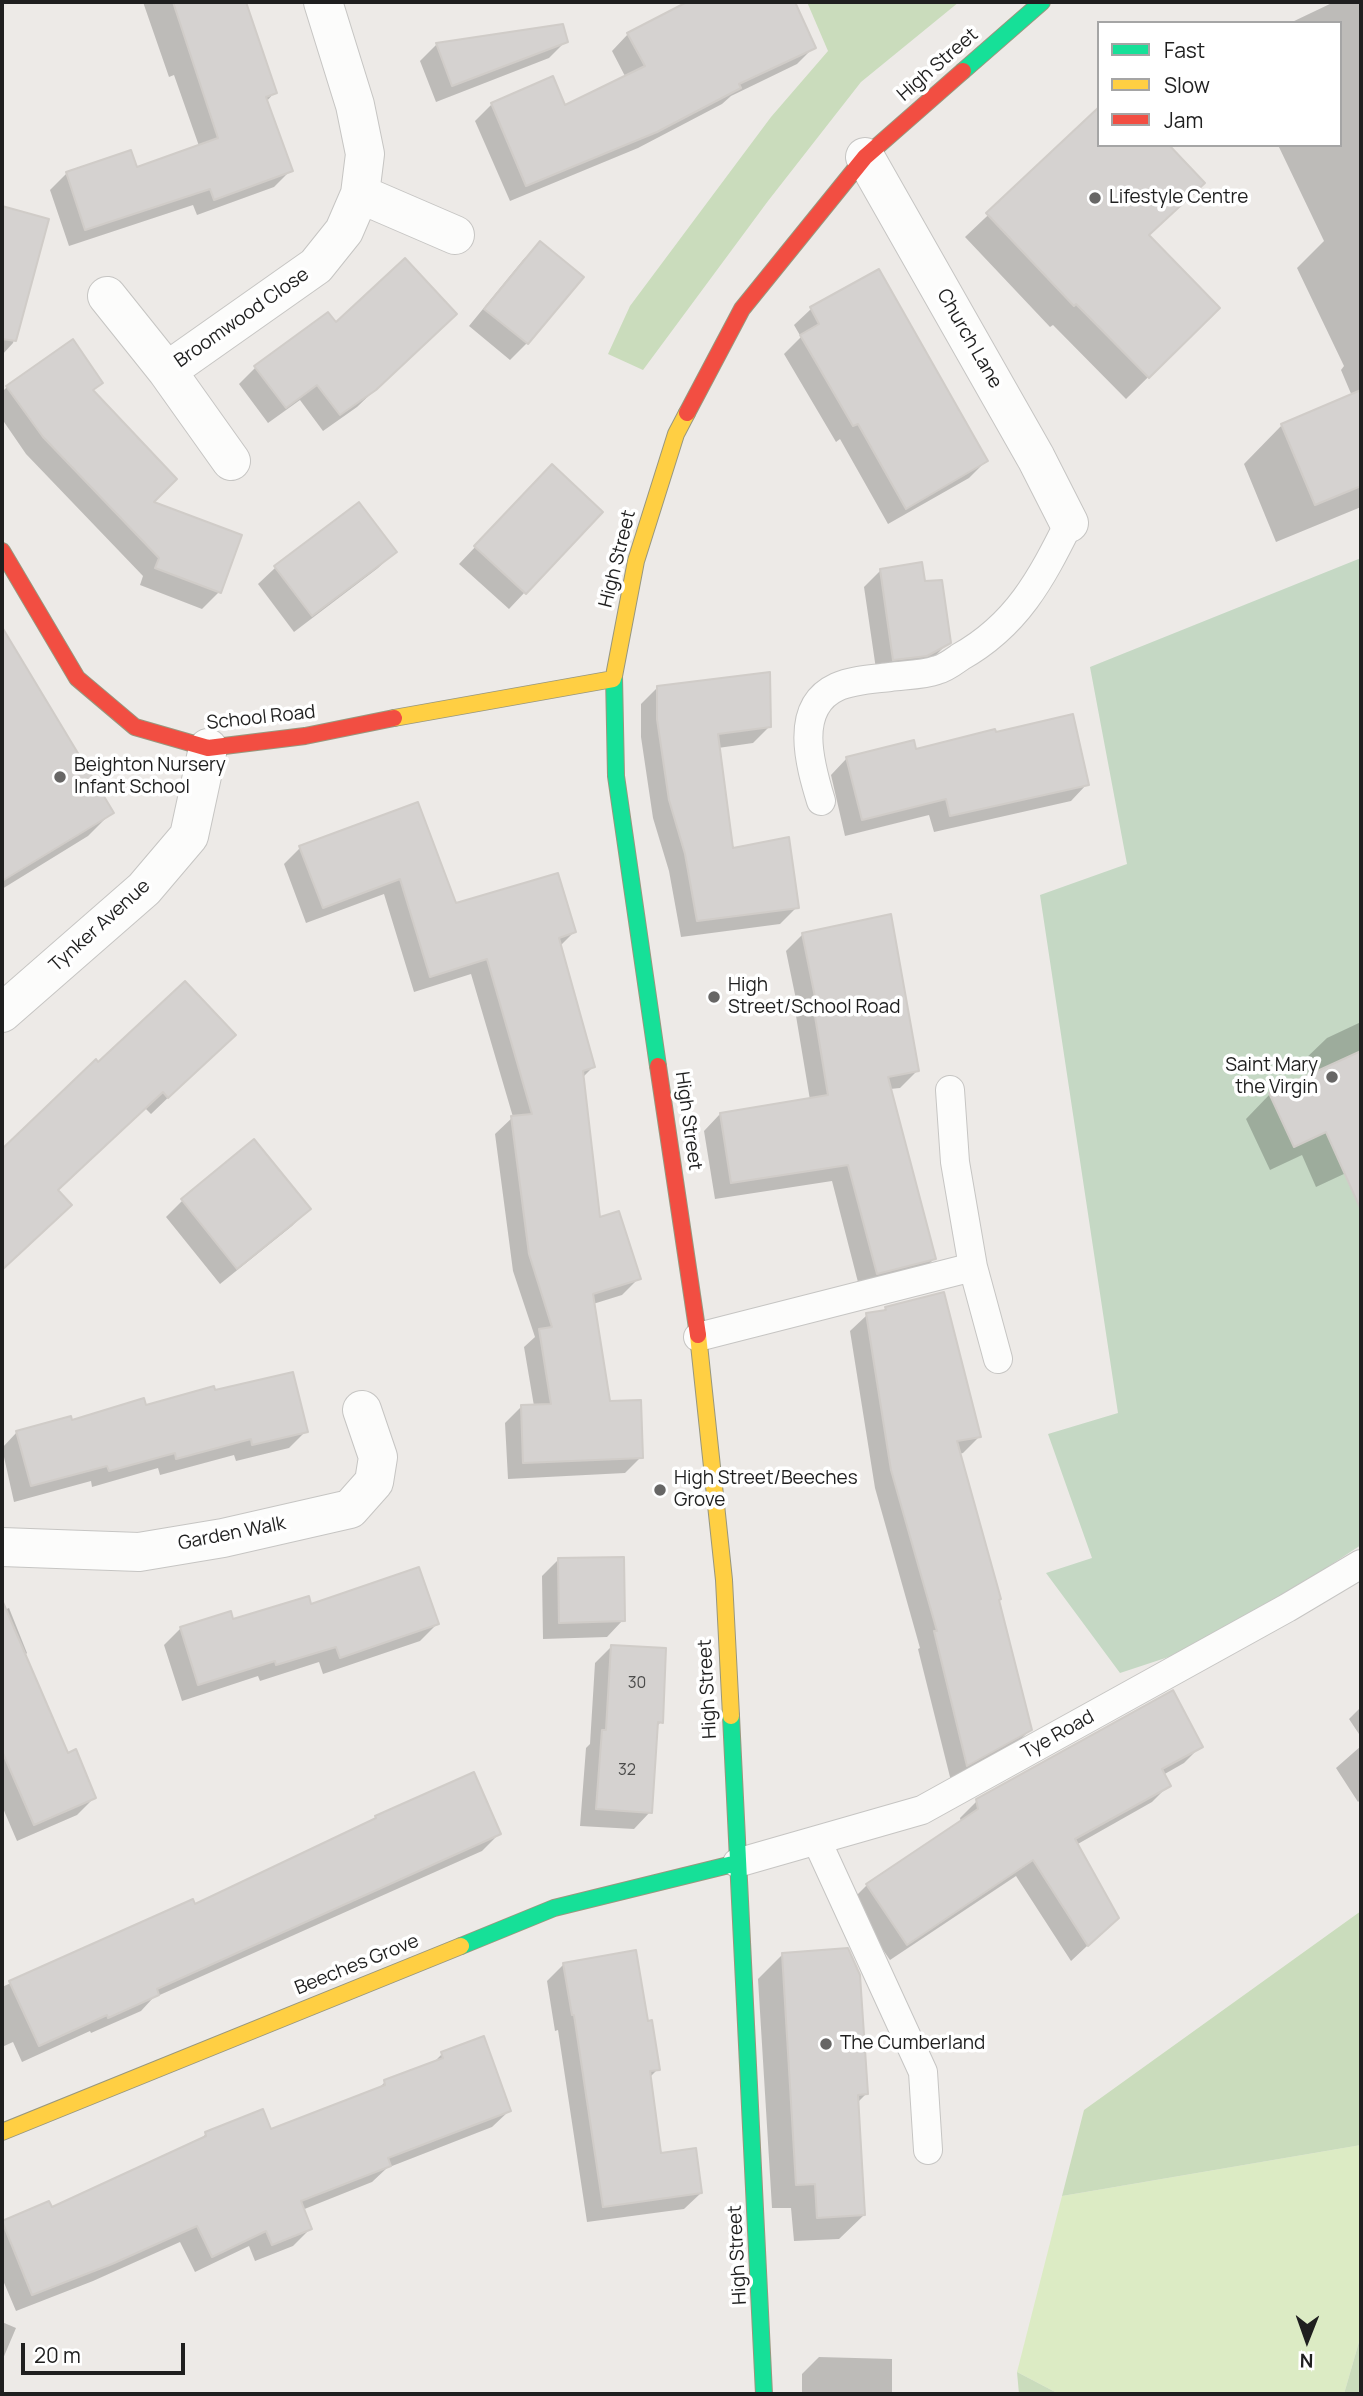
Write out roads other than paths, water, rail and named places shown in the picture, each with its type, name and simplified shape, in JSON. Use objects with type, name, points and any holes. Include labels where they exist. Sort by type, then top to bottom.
[{"type":"street","name":"Broomwood Close","points":[[167,371],[316,266],[344,231],[360,194],[365,154],[355,105],[323,2]]},
{"type":"street","name":"High Street","points":[[765,2394],[724,1580],[698,1337],[616,776],[613,679],[636,561],[676,434],[742,309],[865,157],[1042,2]]},
{"type":"street","name":"Church Lane","points":[[865,157],[1036,458],[1069,523]]},
{"type":"street","points":[[360,194],[455,235]]},
{"type":"street","name":"Broomwood Close","points":[[107,296],[167,371],[231,461]]},
{"type":"street","name":"School Road","points":[[2,551],[77,678],[135,727],[208,748],[305,736],[441,708],[613,679]]},
{"type":"street","name":"Tynker Avenue","points":[[2,1013],[144,889],[189,836],[208,748]]},
{"type":"street","name":"Garden Walk","points":[[2,1547],[139,1552],[223,1538],[350,1509],[374,1482],[378,1457],[362,1410]]},
{"type":"street","name":"Beeches Grove","points":[[2,2132],[554,1908],[737,1863]]},
{"type":"lane","points":[[821,801],[811,768],[809,742],[810,715],[820,698],[839,686],[938,670],[975,649],[1009,620],[1042,577],[1069,523]]},
{"type":"lane","points":[[950,1090],[955,1162],[974,1267],[998,1359]]},
{"type":"lane","points":[[698,1337],[974,1267]]},
{"type":"lane","name":"Tye Road","points":[[737,1863],[922,1811],[1361,1564]]},
{"type":"lane","points":[[817,1841],[923,2073],[928,2150]]},
{"type":"place","name":"Lifestyle Centre","points":[[1095,198]]},
{"type":"place","name":"Beighton Nursery Infant School","points":[[60,777]]},
{"type":"place","name":"High Street/School Road","points":[[714,997]]},
{"type":"place","name":"Saint Mary the Virgin","points":[[1332,1077]]},
{"type":"place","name":"High Street/Beeches Grove","points":[[660,1490]]},
{"type":"place","name":"The Cumberland","points":[[826,2044]]}]
